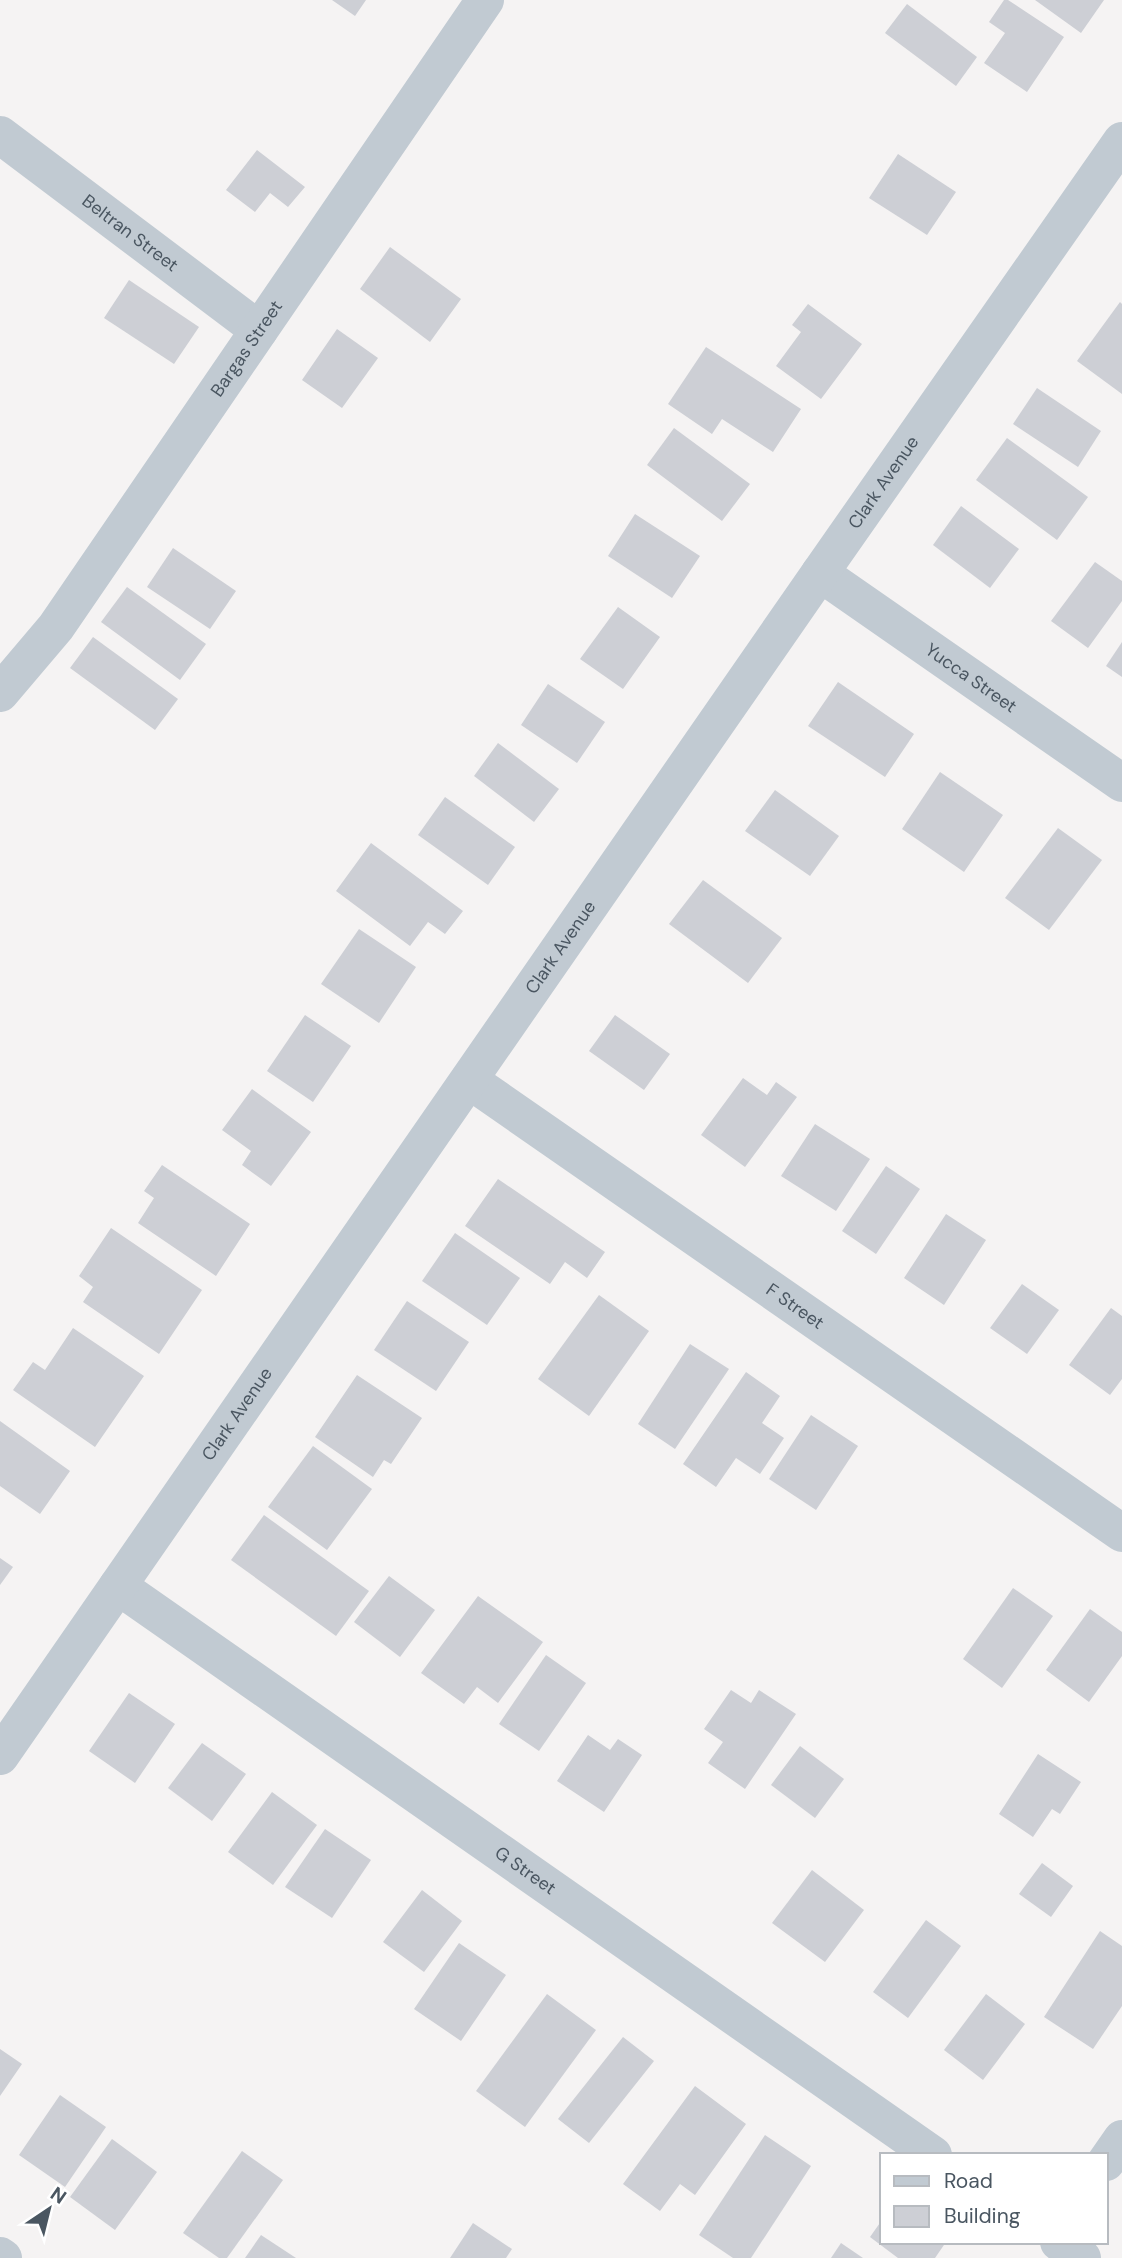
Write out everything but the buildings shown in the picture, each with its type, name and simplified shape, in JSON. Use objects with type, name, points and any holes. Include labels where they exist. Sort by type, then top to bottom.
[{"type":"street","name":"Bargas Street","points":[[0,693],[56,627],[485,0]]},
{"type":"street","name":"Beltran Street","points":[[0,135],[259,330]]},
{"type":"street","name":"Clark Avenue","points":[[0,1756],[820,572],[1122,141]]},
{"type":"street","name":"Yucca Street","points":[[820,572],[1122,783]]},
{"type":"street","name":"F Street","points":[[470,1080],[1122,1533]]},
{"type":"street","name":"G Street","points":[[118,1586],[930,2153]]},
{"type":"street","points":[[1108,2159],[1122,2139]]},
{"type":"street","points":[[1062,2244],[1082,2258]]}]
